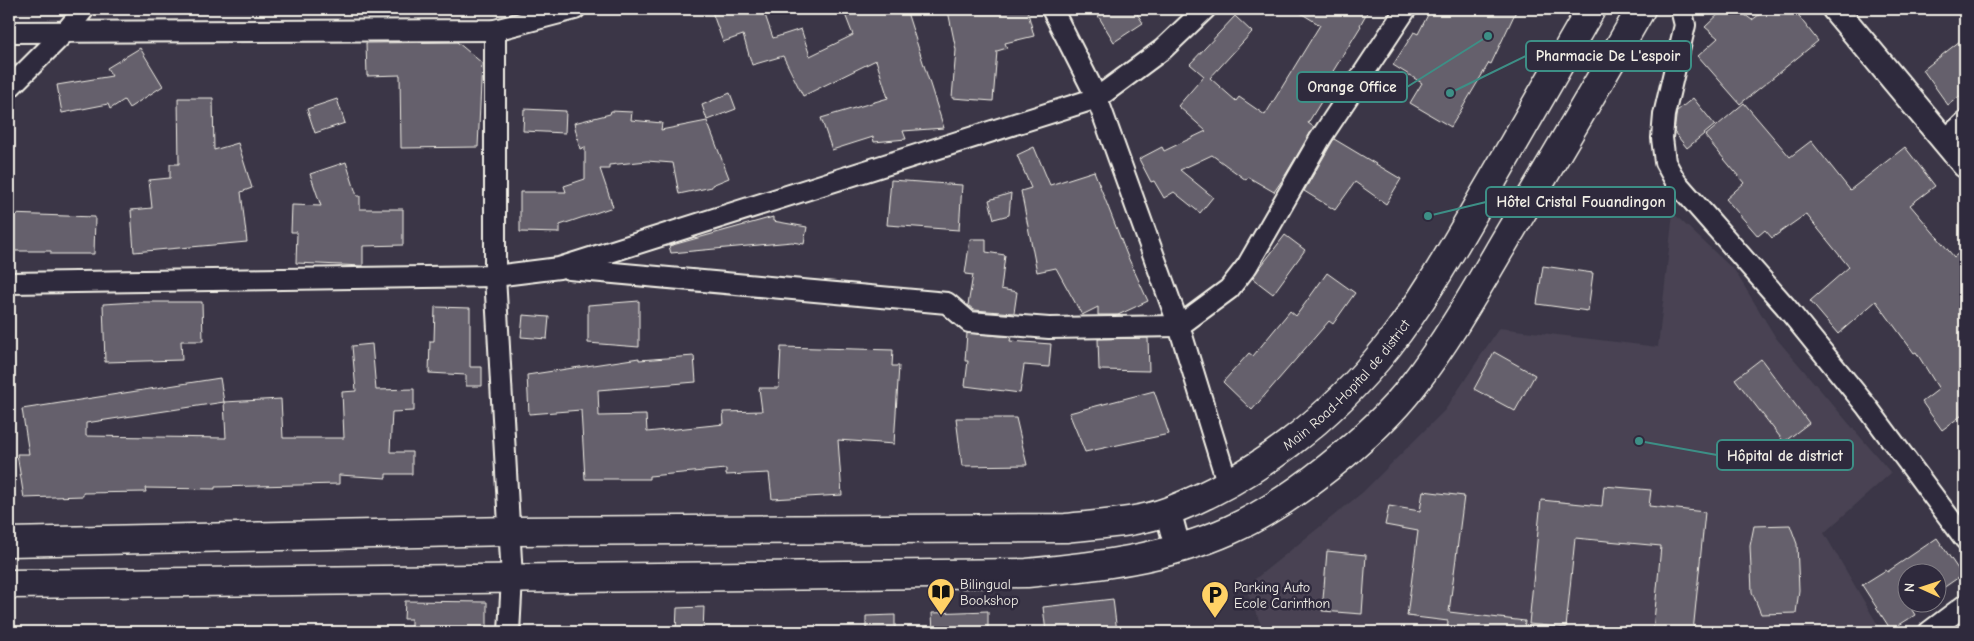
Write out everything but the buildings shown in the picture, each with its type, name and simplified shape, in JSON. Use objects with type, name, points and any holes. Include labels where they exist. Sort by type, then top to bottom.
[{"type":"main road","name":"Main Road-Hopital de district","points":[[9,542],[510,531],[1066,528],[1126,521],[1168,512],[1228,485],[1294,440],[1340,399],[1388,346],[1438,273],[1592,9]]},
{"type":"main road","points":[[9,584],[1027,573],[1125,562],[1178,549],[1231,529],[1287,497],[1333,464],[1374,427],[1413,386],[1454,326],[1641,9]]},
{"type":"street","points":[[9,88],[67,30],[84,9]]},
{"type":"street","points":[[9,32],[67,30],[495,30],[576,9]]},
{"type":"street","points":[[1052,9],[1097,98],[1180,326],[1228,485]]},
{"type":"street","points":[[9,283],[495,276],[559,268],[1097,98],[1162,49],[1205,9]]},
{"type":"street","points":[[559,268],[947,304],[969,322],[1049,328],[1180,326],[1229,289],[1247,266],[1320,139],[1406,9]]},
{"type":"street","points":[[1681,9],[1685,25],[1664,115],[1662,138],[1665,162],[1676,182],[1786,307],[1867,407],[1965,539]]},
{"type":"street","points":[[1834,9],[1965,165]]},
{"type":"street","points":[[495,30],[495,276],[512,578],[509,632]]},
{"type":"street","points":[[1945,140],[1965,122]]},
{"type":"street","points":[[1168,512],[1178,549]]},
{"type":"street","points":[[1929,632],[1965,605]]},
{"type":"shaded area","points":[[1673,213],[1735,271],[1776,338],[1891,473],[1824,533],[1882,632],[1264,632],[1245,587],[1363,492],[1445,410],[1499,328],[1658,347]]},
{"type":"place","name":"Orange Office","points":[[1488,36]]},
{"type":"place","name":"Pharmacie De L'espoir","points":[[1450,93]]},
{"type":"place","name":"Hôtel Cristal Fouandingon","points":[[1428,216]]},
{"type":"place","name":"Hôpital de district","points":[[1639,441]]},
{"type":"place","name":"Bilingual Bookshop","points":[[941,616]]},
{"type":"place","name":"Parking Auto Ecole Carinthon","points":[[1215,619]]}]
